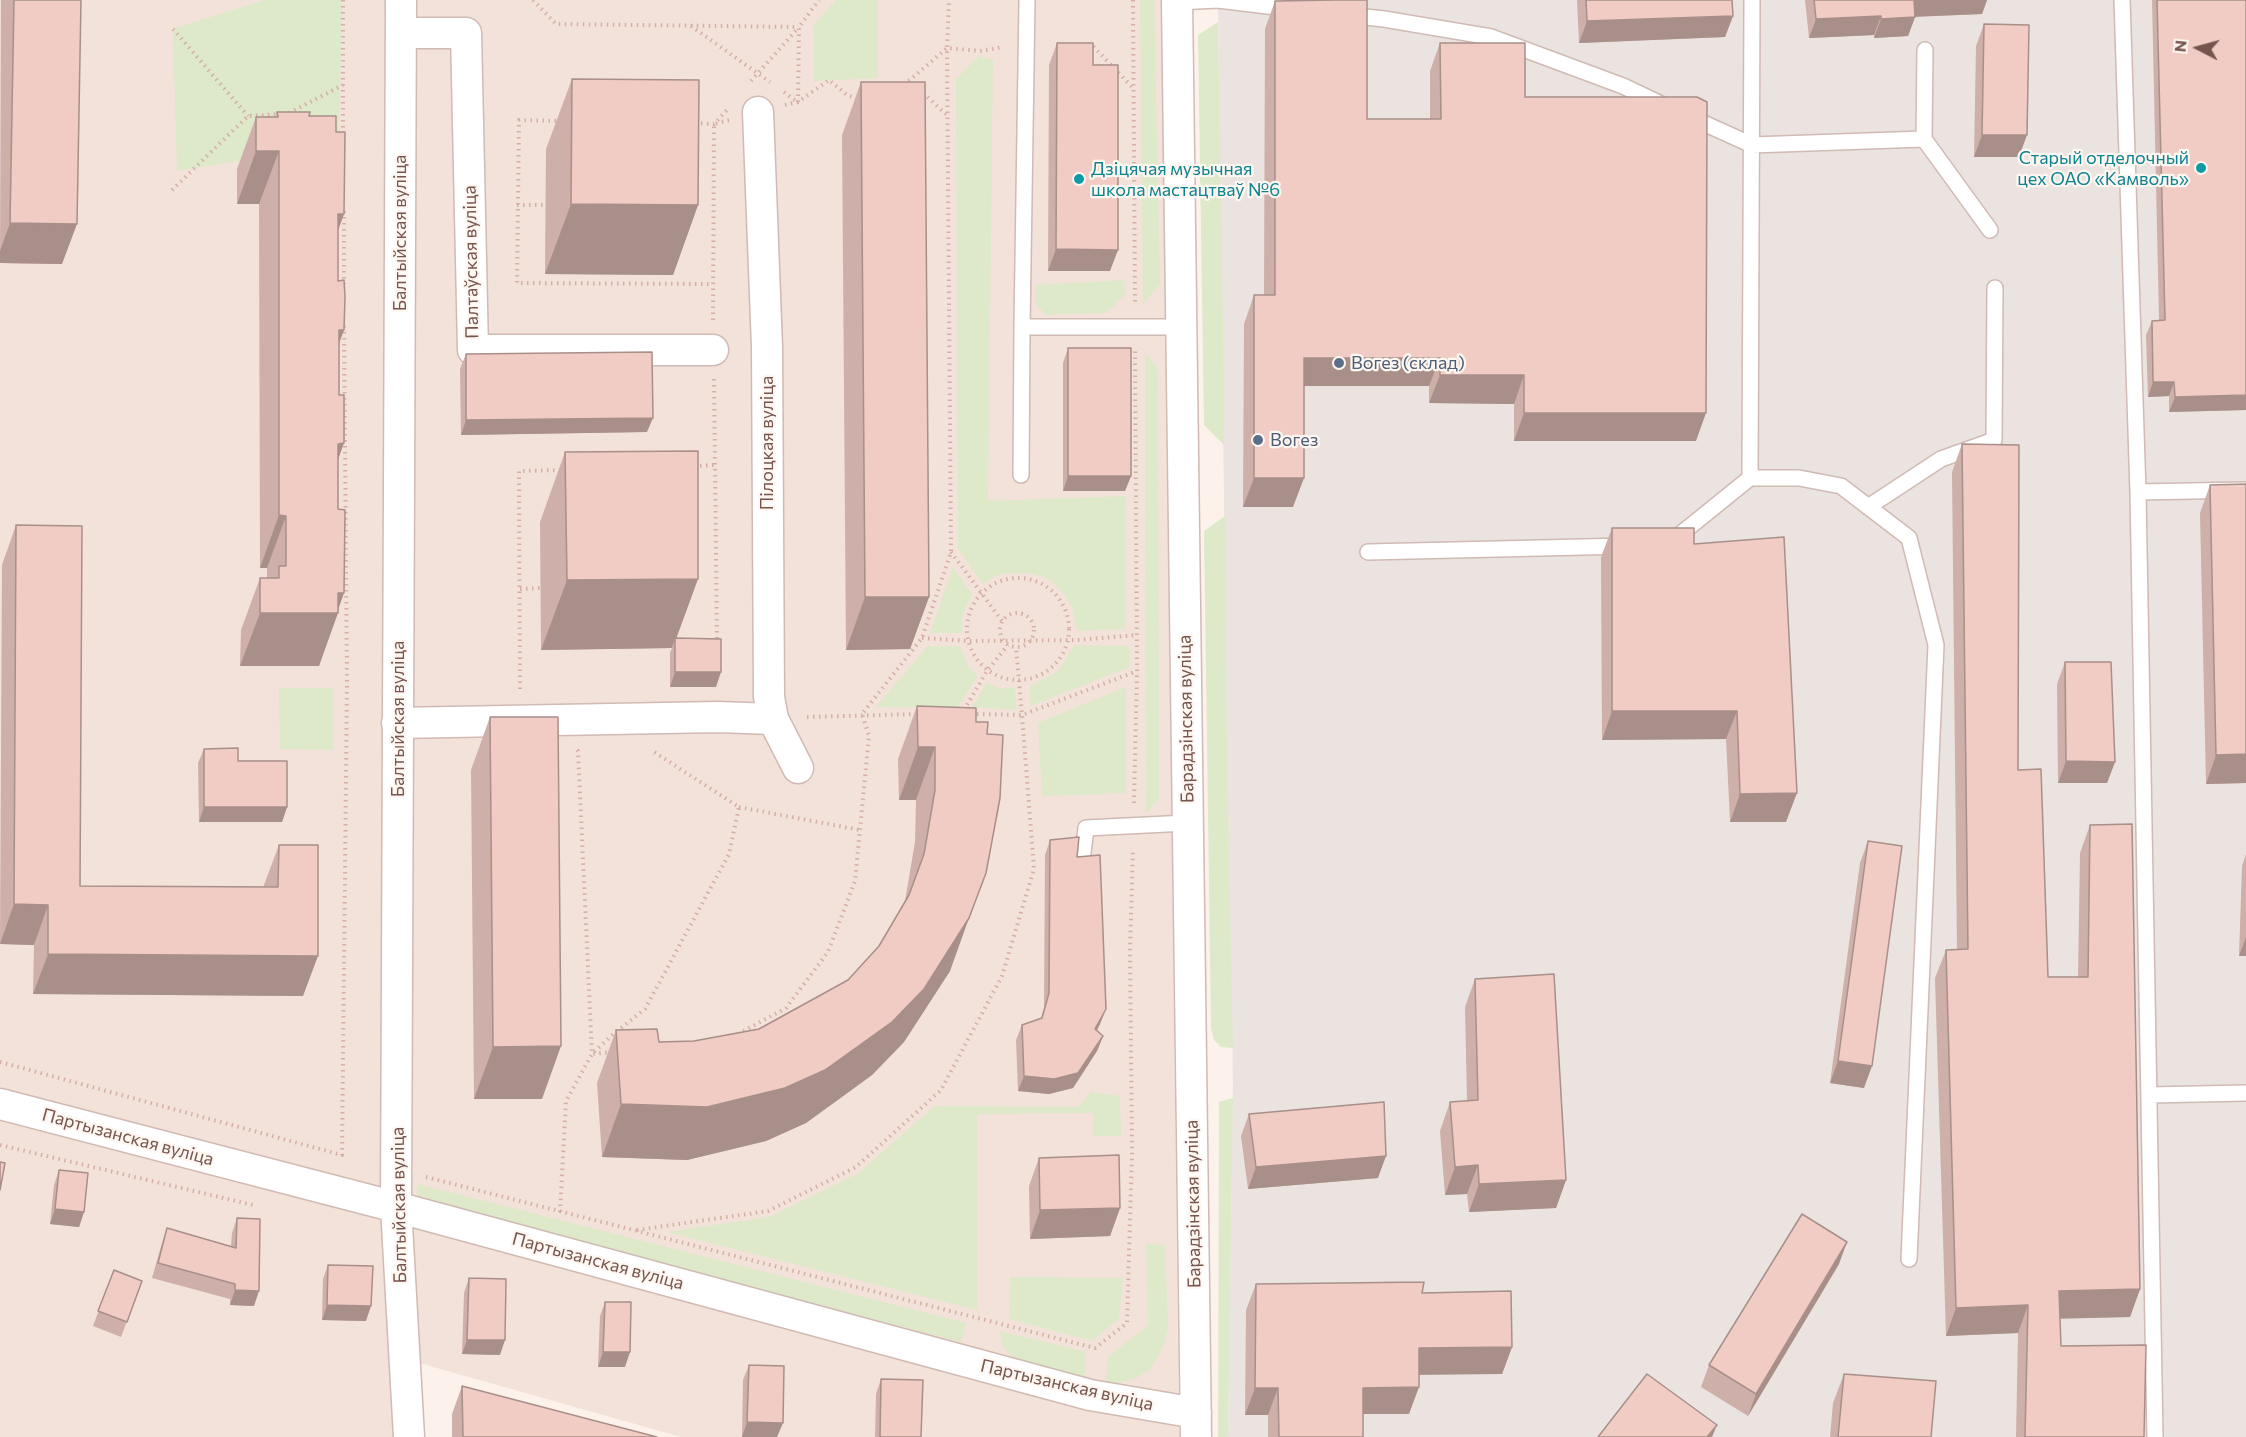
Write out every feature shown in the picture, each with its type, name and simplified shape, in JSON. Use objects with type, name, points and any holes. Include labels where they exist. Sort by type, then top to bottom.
[{"type":"street","name":"Балтыйская вуліца","points":[[401,0],[396,1207],[409,1437]]},
{"type":"street","name":"Барадзінская вуліца","points":[[1177,1],[1196,1425]]},
{"type":"street","name":"Палтаўская вуліца","points":[[401,33],[465,33],[473,350],[713,350]]},
{"type":"street","name":"Пілоцкая вуліца","points":[[746,100],[766,347],[769,697],[773,719],[798,768]]},
{"type":"street","points":[[397,723],[718,717],[773,719]]},
{"type":"street","name":"Партызанская вуліца","points":[[0,1104],[396,1207],[1196,1425]]},
{"type":"lane","points":[[1021,475],[1027,0]]},
{"type":"lane","points":[[1177,1],[1218,0],[1312,11]]},
{"type":"lane","points":[[1750,478],[1752,0]]},
{"type":"lane","points":[[2122,0],[2138,492],[2155,1437]]},
{"type":"lane","points":[[1336,13],[1491,37],[1623,86],[1752,145],[1924,139]]},
{"type":"lane","points":[[1925,50],[1924,139],[1990,230]]},
{"type":"lane","points":[[1868,507],[1941,459],[1994,440],[1995,288]]},
{"type":"lane","points":[[1022,327],[1181,327]]},
{"type":"lane","points":[[1368,552],[1668,545],[1750,478],[1799,478],[1841,486],[1909,538],[1936,645],[1909,1259]]},
{"type":"lane","points":[[2138,492],[2246,490]]},
{"type":"lane","points":[[1083,853],[1086,828],[1187,823]]},
{"type":"lane","points":[[2149,1095],[2246,1093]]},
{"type":"path","points":[[334,135],[343,139],[343,0]]},
{"type":"path","points":[[533,0],[556,24],[799,27]]},
{"type":"path","points":[[692,123],[714,124],[746,100],[758,74],[819,0]]},
{"type":"path","points":[[862,714],[922,638],[951,552],[947,115],[949,0]]},
{"type":"path","points":[[421,1176],[1095,1348],[1127,1323],[1132,1153],[1130,950],[1137,671],[1133,0]]},
{"type":"path","points":[[692,26],[774,85]]},
{"type":"path","points":[[798,102],[799,27]]},
{"type":"path","points":[[173,29],[248,116]]},
{"type":"path","points":[[901,88],[947,48],[980,51],[1026,44]]},
{"type":"path","points":[[1081,45],[1092,45],[1134,89]]},
{"type":"path","points":[[714,124],[746,100],[798,102],[829,80],[847,95],[864,102]]},
{"type":"path","points":[[910,80],[947,115]]},
{"type":"path","points":[[172,190],[248,116],[289,113],[343,85]]},
{"type":"path","points":[[782,91],[798,102]]},
{"type":"path","points":[[289,113],[298,117]]},
{"type":"path","points":[[565,121],[519,120],[517,283],[712,284]]},
{"type":"path","points":[[714,124],[712,284],[717,651]]},
{"type":"path","points":[[517,205],[545,205]]},
{"type":"path","points":[[344,210],[344,293]]},
{"type":"path","points":[[0,1062],[342,1155],[346,682],[344,316]]},
{"type":"path","points":[[691,466],[714,465]]},
{"type":"path","points":[[520,699],[519,471],[565,470]]},
{"type":"path","points":[[951,552],[1002,621]]},
{"type":"path","points":[[1010,578],[1026,579],[1041,583],[1054,593],[1064,606],[1069,621],[1068,639],[1065,651],[1057,664],[1045,673],[1020,681],[1001,679],[987,671],[970,650],[967,621],[972,605],[982,592],[995,583],[1010,578]]},
{"type":"path","points":[[520,589],[541,588]]},
{"type":"path","points":[[1017,613],[1028,617],[1034,627],[1032,639],[1024,646],[1008,645],[1002,639],[999,631],[1002,621],[1006,616],[1017,613]]},
{"type":"path","points":[[922,638],[968,641],[1137,635]]},
{"type":"path","points":[[1008,645],[987,671],[962,714],[1022,715],[1137,671]]},
{"type":"path","points":[[634,1230],[768,1211],[856,1167],[941,1090],[1002,976],[1034,869],[1016,647]]},
{"type":"path","points":[[773,719],[862,714],[928,714]]},
{"type":"path","points":[[729,1039],[786,1008],[828,952],[855,881],[869,736],[862,714]]},
{"type":"path","points":[[605,719],[739,807],[860,830]]},
{"type":"path","points":[[569,744],[578,751],[592,1054]]},
{"type":"path","points":[[560,1212],[566,1101],[592,1054],[645,1009],[729,854],[739,807]]},
{"type":"path","points":[[592,1054],[615,1052]]},
{"type":"shaded area","points":[[0,0],[1162,0],[1179,1437],[681,1437],[405,1359],[408,1437],[0,1437]]},
{"type":"shaded area","points":[[1218,0],[2246,0],[2246,1437],[1228,1437],[1233,1083]]},
{"type":"green space","points":[[264,0],[342,0],[339,145],[177,171],[173,29]]},
{"type":"green space","points":[[836,0],[878,0],[878,78],[814,81],[814,25]]},
{"type":"green space","points":[[1140,0],[1154,0],[1160,284],[1143,304]]},
{"type":"green space","points":[[1218,22],[1224,445],[1204,425],[1198,35]]},
{"type":"green space","points":[[979,56],[993,60],[988,501],[1126,496],[1125,629],[1077,631],[1072,607],[1062,591],[1049,579],[1029,573],[1013,573],[997,575],[983,584],[958,549],[956,79]]},
{"type":"green space","points":[[1124,280],[1125,295],[1105,313],[1046,315],[1035,303],[1035,285]]},
{"type":"green space","points":[[1145,352],[1158,369],[1159,798],[1146,814]]},
{"type":"green space","points":[[1225,516],[1233,1048],[1221,1047],[1214,1040],[1211,1029],[1204,531]]},
{"type":"green space","points":[[953,567],[972,594],[962,616],[961,633],[930,633]]},
{"type":"green space","points":[[1075,645],[1129,646],[1130,667],[1030,706],[1030,686],[1057,672]]},
{"type":"green space","points":[[928,646],[960,646],[968,666],[978,676],[957,708],[876,707]]},
{"type":"green space","points":[[987,683],[1002,689],[1015,687],[1016,710],[972,707]]},
{"type":"green space","points":[[1126,687],[1126,793],[1042,796],[1038,723]]},
{"type":"green space","points":[[279,688],[333,688],[333,750],[280,749]]},
{"type":"green space","points":[[1091,1092],[1120,1096],[1121,1136],[1093,1136],[1093,1113],[977,1114],[977,1310],[667,1232],[769,1217],[857,1174],[935,1106],[1078,1107]]},
{"type":"green space","points":[[1233,1098],[1228,1437],[1218,1437],[1219,1102]]},
{"type":"green space","points":[[418,1184],[966,1323],[961,1342],[417,1200]]},
{"type":"green space","points":[[1146,1244],[1165,1245],[1168,1328],[1163,1347],[1151,1369],[1136,1378],[1106,1384],[1108,1357],[1148,1325]]},
{"type":"green space","points":[[1010,1277],[1123,1278],[1119,1319],[1092,1341],[1009,1319]]},
{"type":"green space","points":[[1000,1331],[1086,1352],[1085,1377],[1022,1362],[1008,1353],[1002,1343]]},
{"type":"building","points":[[14,0],[81,0],[77,224],[10,223]]},
{"type":"building","points":[[1367,0],[1367,119],[1441,119],[1440,43],[1525,43],[1525,97],[1697,97],[1707,102],[1706,413],[1524,413],[1524,375],[1440,375],[1440,358],[1304,358],[1304,478],[1254,478],[1254,295],[1275,295],[1275,1]]},
{"type":"building","points":[[1586,0],[1732,0],[1733,16],[1587,21]]},
{"type":"building","points":[[1814,0],[1914,0],[1915,17],[1816,19]]},
{"type":"building","name":"Старый отделочный цех ОАО «Камволь»","points":[[2157,0],[2246,0],[2246,395],[2175,397],[2174,382],[2153,382],[2152,321],[2165,320]]},
{"type":"building","points":[[1984,24],[2029,25],[2027,135],[1982,135]]},
{"type":"building","name":"Дзіцячая музычная школа мастацтваў №6","points":[[1057,43],[1093,43],[1093,65],[1118,65],[1118,250],[1056,249]]},
{"type":"building","points":[[572,79],[699,80],[698,205],[571,204]]},
{"type":"building","points":[[861,82],[925,82],[929,597],[865,597]]},
{"type":"building","points":[[277,112],[310,112],[309,116],[336,116],[336,132],[345,132],[344,214],[338,214],[338,281],[344,280],[345,297],[344,330],[339,330],[339,395],[344,395],[344,443],[338,444],[338,509],[345,510],[344,593],[338,593],[338,613],[260,613],[260,578],[279,578],[279,566],[286,566],[286,516],[279,515],[279,151],[256,151],[256,117],[278,117]]},
{"type":"building","points":[[1068,348],[1131,348],[1131,476],[1068,476]]},
{"type":"building","points":[[652,352],[653,418],[466,420],[466,354]]},
{"type":"building","points":[[1962,444],[2019,445],[2018,770],[2041,769],[2048,977],[2088,977],[2090,825],[2132,824],[2140,1289],[2059,1291],[2061,1346],[2146,1345],[2144,1437],[2025,1437],[2028,1305],[1956,1308],[1946,950],[1968,949]]},
{"type":"building","points":[[698,451],[698,579],[567,580],[565,452]]},
{"type":"building","points":[[2246,484],[2246,754],[2216,755],[2210,485]]},
{"type":"building","points":[[16,525],[82,526],[80,886],[278,887],[279,845],[318,845],[318,956],[48,954],[48,905],[14,904]]},
{"type":"building","points":[[1612,528],[1694,528],[1694,544],[1784,537],[1797,793],[1740,794],[1737,711],[1612,711]]},
{"type":"building","points":[[675,638],[721,639],[721,672],[675,672]]},
{"type":"building","points":[[2065,662],[2111,662],[2115,762],[2066,761]]},
{"type":"building","points":[[917,706],[976,708],[976,722],[988,722],[987,734],[1003,735],[1000,798],[986,873],[969,918],[924,989],[892,1022],[825,1070],[785,1088],[707,1107],[621,1104],[616,1030],[657,1029],[659,1042],[694,1041],[759,1029],[848,980],[879,946],[909,895],[924,854],[935,790],[935,747],[918,747]]},
{"type":"building","points":[[490,717],[558,717],[561,1046],[493,1047]]},
{"type":"building","points":[[238,748],[238,761],[287,761],[287,807],[204,807],[204,749]]},
{"type":"building","points":[[1079,837],[1077,857],[1100,855],[1106,1009],[1095,1029],[1103,1036],[1078,1073],[1054,1079],[1024,1076],[1022,1025],[1042,1018],[1049,993],[1050,840]]},
{"type":"building","points":[[1868,841],[1902,846],[1872,1066],[1838,1061]]},
{"type":"building","points":[[1554,974],[1566,1180],[1479,1184],[1478,1165],[1455,1167],[1450,1102],[1478,1100],[1475,979]]},
{"type":"building","points":[[1384,1102],[1386,1156],[1256,1167],[1249,1114]]},
{"type":"building","points":[[1119,1155],[1120,1208],[1040,1210],[1039,1158]]},
{"type":"building","points":[[0,1162],[5,1163],[0,1190]]},
{"type":"building","points":[[59,1170],[88,1173],[84,1212],[55,1209]]},
{"type":"building","points":[[1802,1214],[1847,1242],[1756,1394],[1709,1365]]},
{"type":"building","points":[[237,1218],[260,1219],[259,1291],[235,1290],[235,1284],[158,1263],[167,1228],[236,1248]]},
{"type":"building","points":[[328,1265],[373,1266],[371,1306],[327,1305]]},
{"type":"building","points":[[114,1270],[142,1281],[127,1322],[98,1311]]},
{"type":"building","points":[[469,1278],[506,1279],[505,1340],[467,1340]]},
{"type":"building","points":[[1424,1282],[1422,1293],[1511,1291],[1512,1347],[1419,1348],[1419,1387],[1363,1388],[1363,1437],[1279,1437],[1278,1388],[1255,1388],[1256,1284]]},
{"type":"building","points":[[605,1302],[631,1302],[630,1352],[603,1352]]},
{"type":"building","points":[[749,1365],[784,1366],[783,1423],[747,1422]]},
{"type":"building","points":[[1647,1374],[1717,1425],[1707,1437],[1598,1437]]},
{"type":"building","points":[[1844,1374],[1936,1381],[1931,1437],[1838,1437]]},
{"type":"building","points":[[881,1379],[923,1380],[921,1437],[880,1437]]},
{"type":"building","points":[[462,1386],[657,1437],[463,1437]]},
{"type":"place","name":"Старый отделочный цех ОАО «Камволь»","points":[[2201,168]]},
{"type":"place","name":"Дзіцячая музычная школа мастацтваў №6","points":[[1079,179]]},
{"type":"place","name":"Вогез (склад)","points":[[1339,363]]},
{"type":"place","name":"Вогез","points":[[1258,440]]}]
